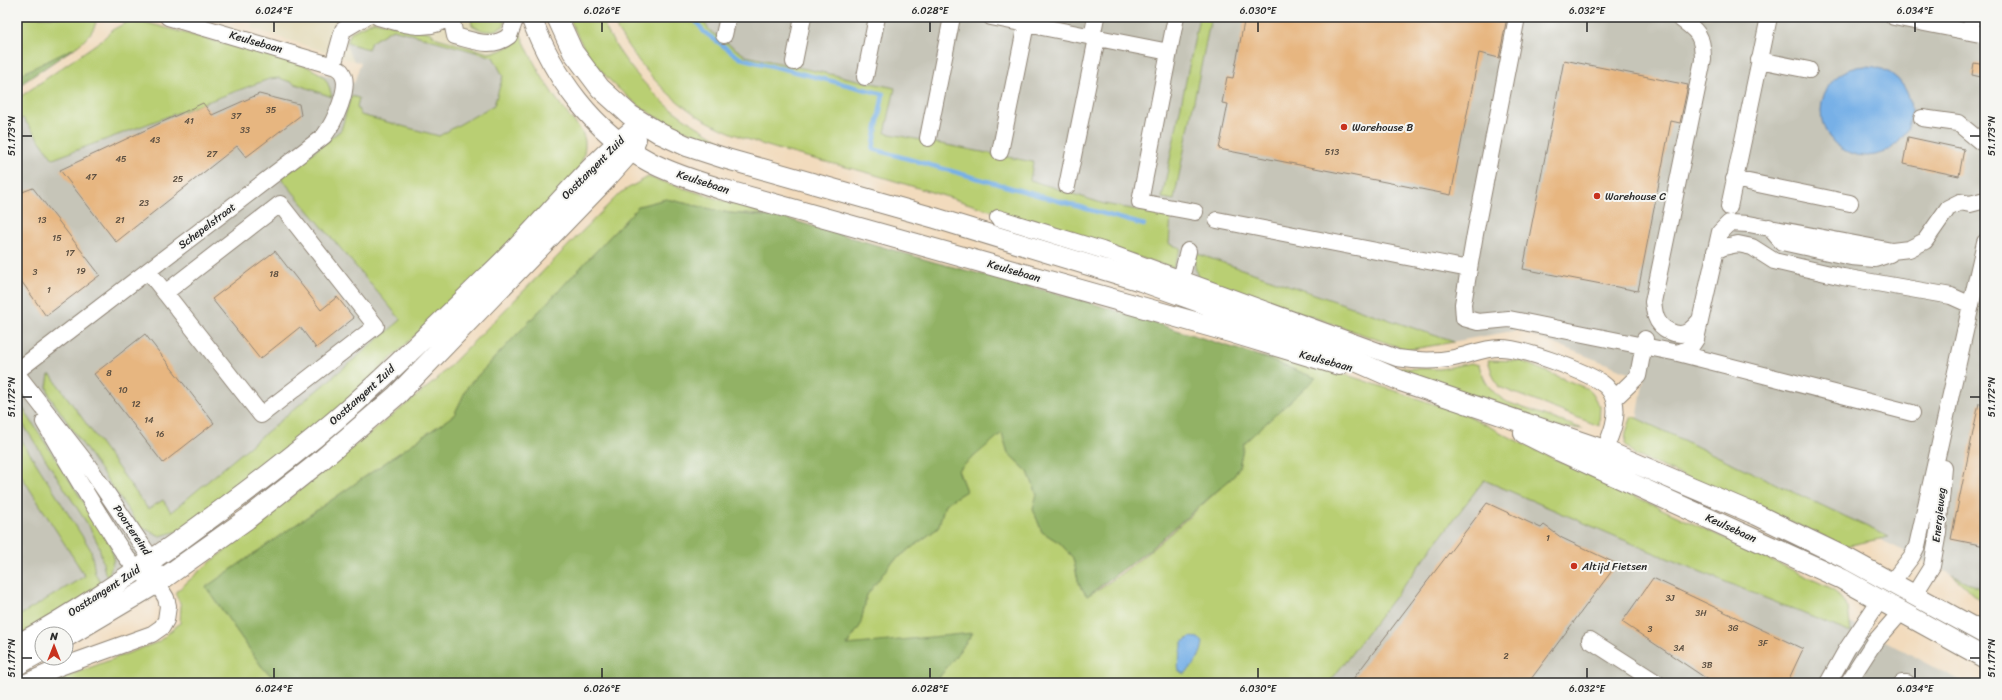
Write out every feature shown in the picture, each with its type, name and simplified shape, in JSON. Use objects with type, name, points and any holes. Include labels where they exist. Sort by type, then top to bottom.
[{"type":"main road","name":"Keulsebaan","points":[[531,17],[546,53],[567,88],[579,103],[624,146],[650,163],[679,175],[721,189],[1230,332],[1311,357],[1401,381]]},
{"type":"main road","name":"Keulsebaan","points":[[557,17],[573,52],[600,88],[630,116],[687,146],[727,159],[935,218],[1141,281],[1317,344],[1401,381],[1473,407],[1566,436],[1601,459],[1842,579],[1985,658]]},
{"type":"main road","name":"Oosttangent Zuid","points":[[74,632],[157,583],[247,519],[312,468],[397,395],[426,363],[510,279],[642,123]]},
{"type":"main road","name":"Oosttangent Zuid","points":[[17,645],[83,606],[144,565],[235,501],[295,454],[355,403],[624,146]]},
{"type":"main road","name":"Keulsebaan","points":[[1601,459],[1757,515],[1892,582],[1985,634]]},
{"type":"main road","name":"Energieweg","points":[[1880,600],[1892,582]]},
{"type":"main road","name":"Energieweg","points":[[1901,612],[1914,595]]},
{"type":"main road","points":[[17,665],[34,655]]},
{"type":"street","name":"Keulsebaan","points":[[168,17],[327,64]]},
{"type":"street","points":[[327,64],[343,30],[364,17]]},
{"type":"street","points":[[378,17],[413,26],[442,22],[448,17]]},
{"type":"street","points":[[451,17],[456,36],[484,44],[494,44],[509,36],[516,17]]},
{"type":"street","points":[[724,35],[728,17]]},
{"type":"street","points":[[794,62],[803,17]]},
{"type":"street","points":[[865,77],[877,17]]},
{"type":"street","points":[[928,138],[952,17]]},
{"type":"street","points":[[991,17],[1022,21],[1169,52]]},
{"type":"street","points":[[1067,186],[1094,37],[1096,17]]},
{"type":"street","points":[[1176,17],[1140,202],[1195,212]]},
{"type":"street","points":[[1517,17],[1469,269],[1463,304],[1464,318],[1478,322],[1509,319],[1642,343],[1912,413]]},
{"type":"street","points":[[1614,399],[1638,376],[1642,343],[1653,302],[1704,60],[1704,43],[1694,28],[1678,17]]},
{"type":"street","points":[[1729,207],[1768,17]]},
{"type":"street","points":[[1894,17],[1976,28]]},
{"type":"street","points":[[1000,152],[1022,21]]},
{"type":"street","points":[[1759,60],[1809,70]]},
{"type":"street","name":"Schepelstraat","points":[[17,373],[324,136],[334,123],[345,84],[342,72],[327,64]]},
{"type":"street","points":[[1922,118],[1958,123],[1981,142],[1985,142]]},
{"type":"street","points":[[1734,179],[1850,203]]},
{"type":"street","points":[[1678,353],[1690,348],[1696,339],[1720,232],[1729,223],[1769,227],[1892,251],[1909,249],[1925,241],[1948,208],[1960,202],[1970,204],[1985,200]]},
{"type":"street","points":[[148,271],[165,293],[261,415],[376,326],[280,204],[165,293]]},
{"type":"street","points":[[998,218],[1102,250],[1397,358],[1412,360],[1442,360],[1499,348],[1529,352],[1595,379],[1610,390],[1614,399],[1616,418],[1601,459]]},
{"type":"street","points":[[1217,220],[1469,269]]},
{"type":"street","name":"Energieweg","points":[[1892,582],[1917,546],[1985,242]]},
{"type":"street","points":[[1716,252],[1724,246],[1738,244],[1752,246],[1774,261],[1844,277],[1951,296],[1971,305]]},
{"type":"street","points":[[1181,279],[1188,251]]},
{"type":"street","points":[[1653,302],[1656,318],[1660,324],[1672,332],[1684,333],[1689,331],[1700,320]]},
{"type":"street","name":"Poortereind","points":[[17,373],[87,464],[144,565],[166,598],[168,606],[166,620],[157,631],[142,639],[60,667],[24,683]]},
{"type":"street","name":"Energieweg","points":[[1914,595],[1932,566],[1938,532],[1949,408]]},
{"type":"street","points":[[1828,683],[1847,649],[1880,600]]},
{"type":"street","points":[[1848,683],[1874,644],[1901,612]]},
{"type":"street","points":[[1590,640],[1657,683]]},
{"type":"street","points":[[1902,683],[1907,683]]},
{"type":"shaded area","points":[[254,17],[506,17],[517,25],[516,37],[512,45],[500,51],[488,53],[437,38],[429,32],[346,46],[354,61],[251,28]]},
{"type":"shaded area","points":[[688,17],[1985,17],[1985,591],[1637,420],[1644,378],[1518,330],[1407,350],[1173,268],[873,174]]},
{"type":"shaded area","points":[[133,19],[306,66],[323,74],[354,83],[361,62],[354,61],[346,46],[351,32],[374,21],[429,32],[437,38],[488,53],[500,51],[512,45],[516,37],[517,25],[527,50],[552,95],[584,135],[585,145],[309,438],[103,586],[85,577],[17,617],[17,99],[103,39],[112,30]]},
{"type":"shaded area","points":[[1484,480],[1742,564],[1964,683],[1329,683]]},
{"type":"green space","points":[[17,17],[92,17],[96,23],[91,33],[83,42],[73,49],[62,56],[17,76]]},
{"type":"green space","points":[[471,17],[505,17],[504,26],[491,31],[480,30],[472,25]]},
{"type":"green space","points":[[569,17],[601,17],[606,29],[621,54],[649,88],[669,107],[689,122],[725,144],[688,132],[667,123],[651,114],[622,92],[597,65],[586,50]]},
{"type":"green space","points":[[610,17],[700,17],[711,32],[746,56],[895,88],[885,133],[1033,162],[1030,180],[1104,204],[1171,216],[1169,244],[1181,248],[1173,268],[910,185],[743,138],[703,119],[674,99],[650,74],[628,47]]},
{"type":"green space","points":[[1199,17],[1211,17],[1174,200],[1162,198]]},
{"type":"green space","points":[[133,19],[306,66],[324,77],[332,97],[279,78],[269,79],[53,159],[23,118],[17,121],[17,99],[103,39],[112,30]]},
{"type":"green space","points":[[374,21],[429,32],[437,38],[488,53],[500,51],[512,45],[516,37],[517,25],[533,61],[547,84],[583,133],[585,145],[582,162],[569,183],[553,202],[309,438],[187,529],[160,536],[139,526],[50,397],[47,387],[49,375],[51,375],[148,509],[163,500],[171,512],[401,320],[281,178],[341,130],[351,96],[359,98],[357,107],[361,115],[439,136],[494,105],[503,76],[493,57],[393,29],[371,42],[368,49],[347,43],[351,32]]},
{"type":"green space","points":[[74,48],[17,87],[17,76]]},
{"type":"green space","points":[[648,177],[769,215],[729,213],[666,199],[639,206],[468,386],[454,415],[206,587],[262,667],[279,683],[49,683],[158,642],[180,623],[181,605],[175,593],[202,569],[435,381],[620,193]]},
{"type":"green space","points":[[666,199],[729,213],[785,218],[934,262],[1082,300],[1259,356],[1316,378],[1244,443],[1239,467],[1234,476],[1148,551],[1087,596],[1079,584],[1073,558],[1060,543],[1042,532],[1033,509],[1037,494],[1028,472],[1008,453],[1002,433],[958,470],[966,491],[945,504],[938,528],[891,563],[867,595],[860,626],[847,645],[973,633],[935,683],[279,683],[262,667],[206,587],[454,415],[468,386],[639,206]]},
{"type":"green space","points":[[1195,253],[1454,342],[1407,350],[1198,277],[1195,267]]},
{"type":"green space","points":[[1259,356],[1323,367],[1467,415],[1523,444],[1833,589],[1848,607],[1851,633],[1652,552],[1484,480],[1329,683],[935,683],[972,634],[846,646],[860,626],[867,595],[891,563],[938,528],[945,504],[966,491],[958,470],[1002,432],[1008,453],[1028,472],[1037,494],[1033,509],[1042,532],[1060,543],[1073,558],[1079,584],[1087,596],[1144,556],[1234,476],[1239,467],[1244,443],[1315,378]],"holes":[[[1191,637],[1199,657],[1194,661],[1183,648],[1182,642]]]},
{"type":"green space","points":[[1488,360],[1521,361],[1588,389],[1600,406],[1599,426],[1499,387],[1493,376]]},
{"type":"green space","points":[[1471,363],[1479,365],[1492,390],[1507,402],[1583,429],[1554,427],[1396,368],[1440,369]]},
{"type":"green space","points":[[17,399],[110,543],[114,558],[108,578],[105,573],[99,546],[90,528],[17,415]]},
{"type":"green space","points":[[1632,416],[1889,537],[1846,546],[1635,455],[1625,444],[1626,432]]},
{"type":"green space","points":[[17,433],[91,550],[95,573],[103,586],[17,637],[17,617],[85,576],[17,469]]},
{"type":"green space","points":[[1952,575],[1985,591],[1985,604]]},
{"type":"water","points":[[1866,66],[1883,69],[1898,79],[1908,94],[1911,111],[1908,128],[1898,143],[1883,153],[1866,156],[1849,153],[1834,143],[1824,128],[1821,111],[1824,94],[1834,79],[1849,69]]},
{"type":"water","points":[[1191,637],[1198,638],[1203,642],[1197,660],[1184,674],[1179,671],[1178,668],[1182,642]]},
{"type":"building","name":"Warehouse B","points":[[1245,17],[1507,17],[1499,58],[1479,53],[1451,195],[1219,149],[1228,104],[1222,103],[1227,77],[1233,78]]},
{"type":"building","name":"Warehouse C","points":[[1564,60],[1688,85],[1680,123],[1671,121],[1638,291],[1523,269]]},
{"type":"building","points":[[1974,63],[1985,65],[1985,78],[1972,75]]},
{"type":"building","points":[[259,94],[299,104],[301,115],[246,157],[237,146],[116,242],[60,170],[203,103],[212,115]]},
{"type":"building","points":[[1908,137],[1964,149],[1959,176],[1903,164]]},
{"type":"building","points":[[33,188],[100,275],[46,316],[17,275],[17,194]]},
{"type":"building","points":[[275,251],[321,310],[337,297],[354,318],[316,348],[300,327],[260,359],[212,299]]},
{"type":"building","points":[[145,334],[214,423],[163,463],[94,374]]},
{"type":"building","points":[[1979,403],[1985,404],[1985,546],[1951,539]]},
{"type":"building","points":[[1487,503],[1541,528],[1544,525],[1562,538],[1617,564],[1528,683],[1350,683]]},
{"type":"building","points":[[1653,578],[1803,649],[1787,683],[1713,683],[1622,622]]},
{"type":"waterway","points":[[693,17],[704,32],[740,58],[883,94],[873,149],[1144,225]]},
{"type":"place","name":"Warehouse B","points":[[1344,127]]},
{"type":"place","name":"Warehouse C","points":[[1597,196]]},
{"type":"place","name":"Altijd Fietsen","points":[[1574,566]]}]
